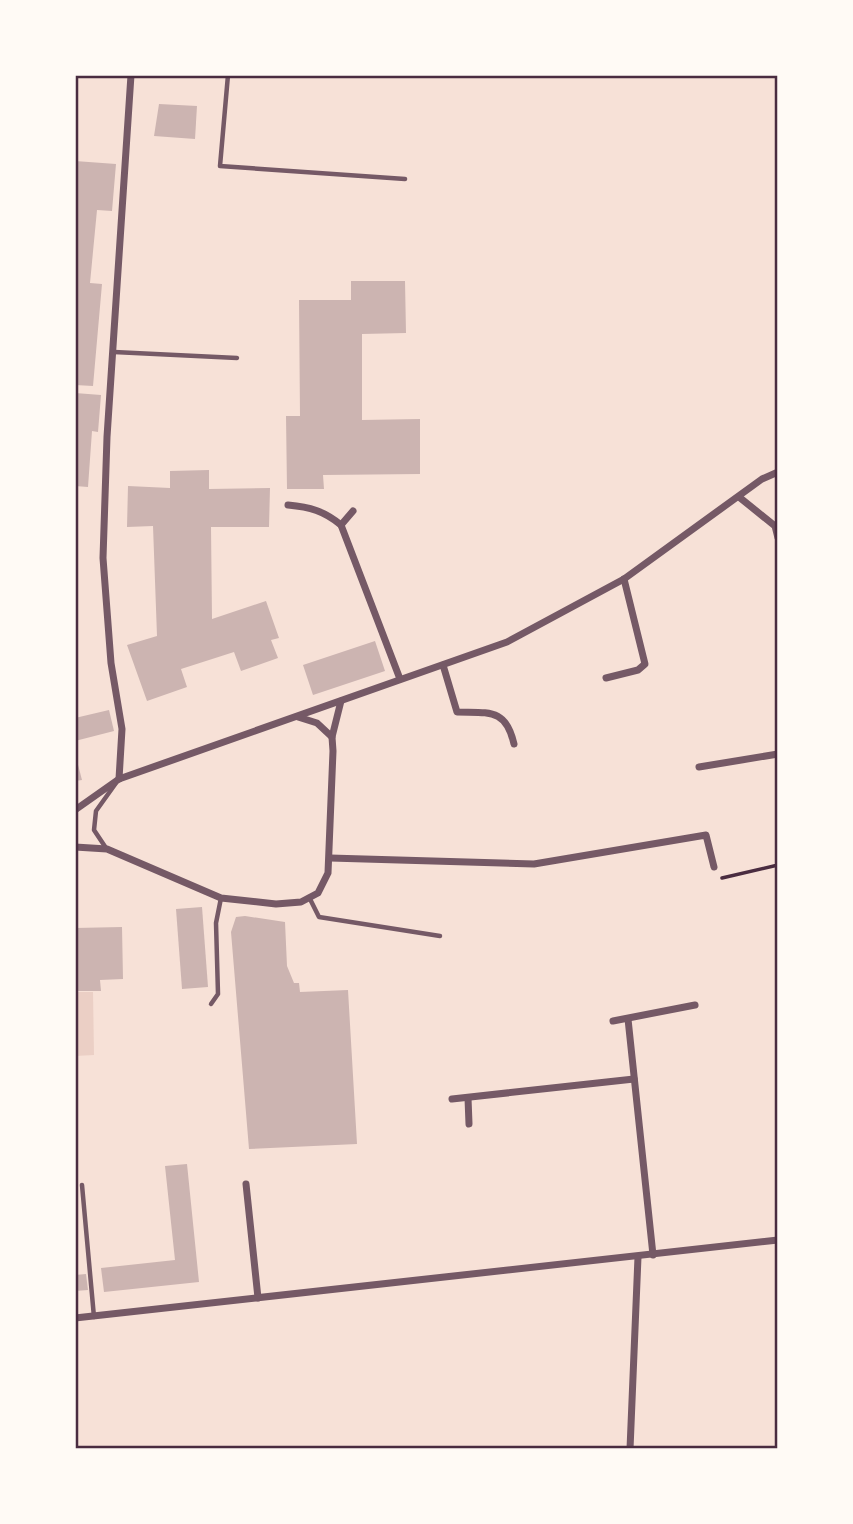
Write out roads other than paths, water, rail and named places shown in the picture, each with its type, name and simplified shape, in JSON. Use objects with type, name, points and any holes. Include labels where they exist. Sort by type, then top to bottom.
[{"type":"street","points":[[119,779],[122,729],[111,663],[103,558],[131,75]]},
{"type":"street","points":[[75,810],[119,779],[507,642],[624,579],[762,479],[778,472]]},
{"type":"street","points":[[739,497],[775,526],[778,538]]},
{"type":"street","points":[[288,505],[307,507],[328,514],[341,524],[400,679]]},
{"type":"street","points":[[341,524],[353,511]]},
{"type":"street","points":[[606,678],[638,670],[645,664],[624,579]]},
{"type":"street","points":[[443,665],[457,712],[491,714],[501,718],[509,725],[514,744]]},
{"type":"street","points":[[75,846],[107,849],[221,898],[292,905],[310,899],[325,883],[330,858],[332,737],[341,701]]},
{"type":"street","points":[[297,717],[317,723],[332,737]]},
{"type":"street","points":[[699,767],[778,754]]},
{"type":"street","points":[[330,858],[534,864],[706,835],[714,867]]},
{"type":"street","points":[[614,1021],[695,1005]]},
{"type":"street","points":[[628,1019],[653,1255]]},
{"type":"street","points":[[452,1099],[634,1079]]},
{"type":"street","points":[[468,1098],[469,1124]]},
{"type":"street","points":[[246,1184],[258,1298]]},
{"type":"street","points":[[75,1318],[778,1240]]},
{"type":"street","points":[[630,1449],[638,1256]]},
{"type":"lane","points":[[228,75],[220,166],[405,179]]},
{"type":"lane","points":[[114,352],[237,358]]},
{"type":"lane","points":[[107,849],[94,830],[96,811],[119,779]]},
{"type":"lane","points":[[211,1004],[218,994],[216,923],[221,898]]},
{"type":"lane","points":[[310,899],[319,917],[440,936]]},
{"type":"lane","points":[[82,1185],[94,1317]]}]
